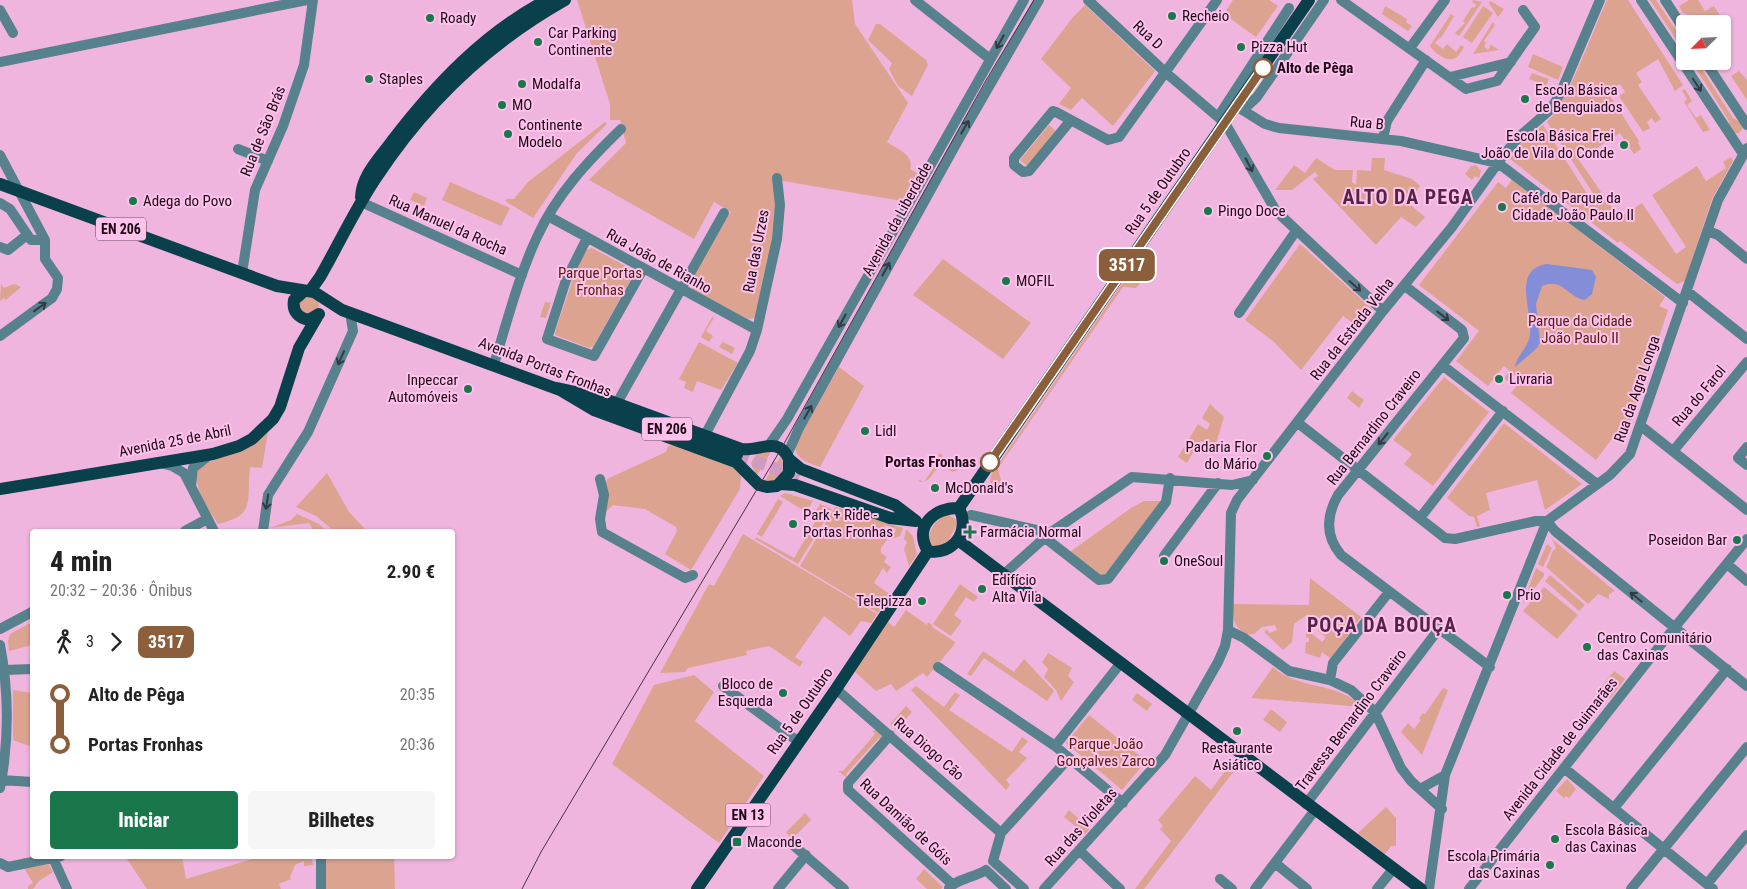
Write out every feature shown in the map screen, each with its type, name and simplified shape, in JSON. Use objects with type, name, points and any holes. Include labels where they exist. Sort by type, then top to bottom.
[{"type":"main road","points":[[361,202],[362,186],[365,178],[414,112],[444,79],[492,35],[511,21],[547,0]]},
{"type":"main road","points":[[295,312],[294,300],[313,293],[376,177],[421,119],[452,85],[506,36],[565,0]]},
{"type":"main road","name":"Rua 5 de Outubro","points":[[959,508],[1222,120],[1240,108],[1294,8],[1309,0]]},
{"type":"main road","name":"EN 206","points":[[0,184],[242,272]]},
{"type":"main road","name":"Avenida Portas Fronhas","points":[[242,272],[277,286],[313,293],[346,311],[737,454]]},
{"type":"main road","points":[[277,286],[295,312]]},
{"type":"main road","points":[[313,293],[323,304],[319,315]]},
{"type":"main road","name":"Avenida Portas Fronhas","points":[[319,315],[346,311]]},
{"type":"main road","name":"EN 206","points":[[295,312],[309,320],[319,315]]},
{"type":"main road","name":"Avenida 25 de Abril","points":[[295,312],[299,348]]},
{"type":"main road","name":"Avenida 25 de Abril","points":[[0,489],[213,454],[239,446],[252,439],[273,419],[280,407],[299,348],[319,315]]},
{"type":"main road","points":[[557,388],[599,397],[741,448],[755,449],[769,445],[779,448],[801,469],[895,505],[921,522]]},
{"type":"main road","points":[[557,388],[594,410],[736,462],[748,472],[752,480],[760,485],[767,487],[780,484],[795,485],[890,518],[921,522],[941,510],[959,508],[963,517],[963,528],[958,540],[944,551],[928,551],[923,540],[921,522]]},
{"type":"main road","points":[[748,472],[748,459],[755,449]]},
{"type":"main road","points":[[780,484],[788,473],[788,457]]},
{"type":"main road","points":[[802,478],[921,522]]},
{"type":"main road","points":[[958,540],[1120,664],[1421,889]]},
{"type":"main road","name":"Rua 5 de Outubro","points":[[697,889],[836,689],[928,551]]},
{"type":"street","points":[[0,62],[307,0]]},
{"type":"street","name":"Rua de São Brás","points":[[242,272],[256,190],[304,65],[313,0]]},
{"type":"street","points":[[915,0],[990,59]]},
{"type":"street","name":"Avenida da Liberdade","points":[[769,445],[787,419],[1024,0]]},
{"type":"street","name":"Avenida da Liberdade","points":[[788,457],[799,428],[937,178],[1039,0]]},
{"type":"street","name":"Rua D","points":[[1088,0],[1165,72],[1222,120]]},
{"type":"street","points":[[1071,120],[1029,171],[1023,172],[1014,165],[1014,158],[1050,113],[1056,112],[1071,120],[1108,140],[1117,139],[1217,0]]},
{"type":"street","name":"Rua 5 de Outubro","points":[[1240,108],[1257,97],[1324,0]]},
{"type":"street","points":[[1341,0],[1466,89],[1497,81],[1511,62],[1535,27],[1523,10]]},
{"type":"street","points":[[1410,48],[1445,0]]},
{"type":"street","points":[[1641,0],[1744,157]]},
{"type":"street","points":[[1665,0],[1676,17]]},
{"type":"street","name":"Rua da Estrada Velha","points":[[1231,513],[1237,500],[1383,311],[1405,286],[1498,163],[1521,135],[1551,109],[1561,92],[1598,1]]},
{"type":"street","name":"Rua 5 de Outubro","points":[[1222,120],[1294,8]]},
{"type":"street","points":[[0,10],[13,33]]},
{"type":"street","points":[[1383,139],[1387,121],[1426,60]]},
{"type":"street","points":[[1450,77],[1511,62]]},
{"type":"street","points":[[1711,70],[1747,124]]},
{"type":"street","name":"Rua B","points":[[1240,108],[1265,124],[1279,128],[1383,139],[1498,163]]},
{"type":"street","points":[[1222,120],[1269,203],[1296,231],[1383,311]]},
{"type":"street","points":[[494,364],[522,275],[537,237],[548,216],[578,173],[621,129]]},
{"type":"street","points":[[238,149],[268,161]]},
{"type":"street","points":[[0,155],[45,240],[45,259]]},
{"type":"street","name":"Rua da Agra Longa","points":[[1547,521],[1628,459],[1688,292],[1718,200],[1744,157]]},
{"type":"street","points":[[1498,163],[1683,303]]},
{"type":"street","name":"Rua das Urzes","points":[[705,435],[750,351],[757,330],[777,239],[780,205],[777,178]]},
{"type":"street","name":"Rua Manuel da Rocha","points":[[361,202],[522,275]]},
{"type":"street","points":[[0,203],[10,209],[58,278],[58,289],[52,298],[0,336]]},
{"type":"street","points":[[617,403],[724,213]]},
{"type":"street","name":"Rua João de Rianho","points":[[548,216],[680,290],[757,330]]},
{"type":"street","points":[[1239,313],[1296,231]]},
{"type":"street","points":[[1708,231],[1718,235],[1747,259]]},
{"type":"street","points":[[0,247],[8,250],[29,238],[45,240]]},
{"type":"street","points":[[587,238],[566,280],[548,339],[594,356],[643,269]]},
{"type":"street","name":"Rua Bernardino Craveiro","points":[[1405,286],[1464,332],[1464,338],[1333,503],[1328,521],[1330,538],[1341,555],[1438,630],[1490,667]]},
{"type":"street","points":[[1688,292],[1747,340]]},
{"type":"street","points":[[263,529],[268,495],[308,432],[353,331],[346,311]]},
{"type":"street","name":"Rua do Farol","points":[[1674,450],[1747,362]]},
{"type":"street","points":[[1442,365],[1597,484]]},
{"type":"street","points":[[1420,518],[1503,411]]},
{"type":"street","points":[[1298,423],[1420,518],[1450,539],[1536,521],[1547,521]]},
{"type":"street","points":[[1641,426],[1674,450],[1747,510]]},
{"type":"street","points":[[1747,447],[1738,458],[1747,465]]},
{"type":"street","points":[[191,487],[193,468],[198,462],[213,454]]},
{"type":"street","points":[[160,463],[172,466],[184,473],[213,529]]},
{"type":"street","points":[[1003,575],[1047,535],[1132,477],[1170,478],[1232,485],[1253,480]]},
{"type":"street","points":[[971,515],[1047,535],[1099,580],[1108,579],[1166,502],[1170,478]]},
{"type":"street","points":[[600,479],[604,494],[600,519],[601,530],[685,578],[693,575]]},
{"type":"street","points":[[1164,556],[1218,483]]},
{"type":"street","name":"Rua da Estrada Velha","points":[[1228,630],[1232,485]]},
{"type":"street","points":[[189,529],[207,519]]},
{"type":"street","points":[[1547,521],[1555,531],[1747,686]]},
{"type":"street","points":[[1429,889],[1442,809],[1445,775],[1490,667],[1547,521]]},
{"type":"street","name":"Avenida Cidade de Guimarães","points":[[1469,889],[1674,628],[1747,539]]},
{"type":"street","points":[[1727,564],[1747,581]]},
{"type":"street","points":[[1330,680],[1333,663],[1389,592]]},
{"type":"street","points":[[0,630],[30,613]]},
{"type":"street","points":[[1228,630],[1244,638],[1289,671],[1330,680],[1351,690],[1375,712],[1401,768],[1442,809]]},
{"type":"street","name":"Rua das Violetas","points":[[1044,889],[1165,755],[1222,654],[1228,630]]},
{"type":"street","name":"Travessa Bernardino Craveiro","points":[[1255,889],[1275,863],[1375,712],[1438,630]]},
{"type":"street","points":[[0,645],[5,670],[6,727],[1,784],[30,782]]},
{"type":"street","points":[[1055,746],[1120,664]]},
{"type":"street","points":[[938,667],[1055,746],[1123,803]]},
{"type":"street","points":[[5,670],[30,669]]},
{"type":"street","points":[[1614,808],[1727,669]]},
{"type":"street","points":[[723,686],[798,742]]},
{"type":"street","name":"Rua Diogo Cão","points":[[836,689],[1001,833]]},
{"type":"street","name":"Rua Damião de Góis","points":[[890,735],[848,783],[848,790],[950,887]]},
{"type":"street","points":[[1631,889],[1747,747]]},
{"type":"street","points":[[950,887],[986,870],[993,861],[1001,833],[1069,758]]},
{"type":"street","points":[[1564,768],[1710,886],[1747,835]]},
{"type":"street","points":[[1420,789],[1445,775]]},
{"type":"street","points":[[793,846],[844,889]]},
{"type":"street","points":[[1079,850],[1120,889]]},
{"type":"street","points":[[778,889],[806,856]]},
{"type":"street","points":[[3,866],[45,859]]},
{"type":"street","points":[[58,859],[67,889]]},
{"type":"street","points":[[320,859],[321,889]]},
{"type":"street","points":[[993,861],[1024,889]]},
{"type":"street","points":[[1275,863],[1307,889]]},
{"type":"street","points":[[1377,889],[1394,868]]},
{"type":"street","points":[[986,870],[1006,889]]},
{"type":"street","points":[[1220,879],[1232,889]]},
{"type":"green space","points":[[577,0],[852,0],[855,24],[908,103],[887,142],[908,156],[911,164],[910,169],[917,173],[902,201],[777,180],[777,231],[755,318],[748,319],[693,290],[689,281],[731,212],[714,202],[694,239],[589,180],[626,143],[620,120],[610,120],[610,104]]},
{"type":"green space","points":[[1233,0],[1269,0],[1278,6],[1256,37],[1224,14]]},
{"type":"green space","points":[[1473,0],[1482,2],[1459,36],[1455,33],[1465,23],[1463,21],[1472,7],[1474,8],[1476,5],[1472,2]]},
{"type":"green space","points":[[1607,0],[1628,0],[1683,85],[1675,91],[1658,59],[1636,73],[1642,82],[1638,85],[1661,119],[1655,123],[1652,118],[1647,122],[1650,128],[1643,132],[1619,96],[1625,92],[1620,84],[1607,91],[1639,141],[1641,149],[1634,154],[1620,133],[1579,160],[1601,192],[1596,198],[1547,122],[1563,100]]},
{"type":"green space","points":[[1650,0],[1656,0],[1676,30],[1676,39]]},
{"type":"green space","points":[[1689,0],[1698,0],[1705,11],[1714,6],[1720,15],[1689,15],[1683,13],[1679,6]]},
{"type":"green space","points":[[1490,1],[1504,9],[1498,17],[1489,3]]},
{"type":"green space","points":[[1085,5],[1155,71],[1113,126],[1082,98],[1071,110],[1059,104],[1071,88],[1041,59],[1073,17]]},
{"type":"green space","points":[[1385,6],[1407,19],[1406,22],[1412,26],[1408,31],[1382,14]]},
{"type":"green space","points":[[1483,6],[1493,13],[1472,43],[1463,37]]},
{"type":"green space","points":[[1451,14],[1454,16],[1441,38],[1435,43],[1443,49],[1447,44],[1456,52],[1461,45],[1464,47],[1454,59],[1438,54],[1430,46]]},
{"type":"green space","points":[[1493,22],[1495,25],[1484,41],[1486,43],[1484,47],[1488,50],[1491,45],[1499,50],[1473,54]]},
{"type":"green space","points":[[876,24],[880,24],[926,60],[928,65],[912,96],[898,86],[889,69],[892,63],[868,40]]},
{"type":"green space","points":[[1533,54],[1563,67],[1558,80],[1528,67]]},
{"type":"green space","points":[[1697,70],[1703,70],[1733,118],[1740,122],[1743,128],[1739,133],[1734,134],[1729,128],[1729,121]]},
{"type":"green space","points":[[1739,71],[1747,80],[1747,100],[1731,76]]},
{"type":"green space","points":[[1532,73],[1549,79],[1544,91],[1536,88],[1537,82],[1529,79]]},
{"type":"green space","points":[[1685,89],[1692,101],[1687,105],[1696,118],[1701,115],[1710,130],[1703,132],[1684,102],[1687,99],[1682,91]]},
{"type":"green space","points":[[605,122],[607,124],[577,153],[533,218],[505,201],[507,199],[514,199],[528,182]]},
{"type":"green space","points":[[1049,125],[1056,131],[1027,166],[1020,160]]},
{"type":"green space","points":[[1543,125],[1595,206],[1606,199],[1619,218],[1642,203],[1676,254],[1686,247],[1652,195],[1697,166],[1706,181],[1726,168],[1723,162],[1731,157],[1733,161],[1712,199],[1685,281],[1677,284],[1620,241],[1618,243],[1510,159],[1522,142]]},
{"type":"green space","points":[[1316,158],[1335,170],[1353,170],[1352,182],[1356,185],[1357,170],[1371,171],[1372,158],[1385,158],[1384,170],[1412,179],[1420,186],[1408,203],[1425,217],[1416,227],[1401,217],[1376,245],[1313,179],[1318,176],[1315,172],[1292,190],[1275,190],[1294,165],[1305,173]]},
{"type":"green space","points":[[1476,165],[1481,171],[1479,178],[1475,176],[1472,180],[1465,174],[1471,166]]},
{"type":"green space","name":"Parque da Cidade João Paulo II","points":[[1512,179],[1665,297],[1659,306],[1668,310],[1624,442],[1614,436],[1596,460],[1511,393],[1521,380],[1515,375],[1509,382],[1504,378],[1510,371],[1504,366],[1488,386],[1456,361],[1479,331],[1419,285],[1498,182],[1506,188]]},
{"type":"green space","points":[[450,182],[510,208],[501,226],[442,200]]},
{"type":"green space","points":[[414,192],[427,198],[424,206],[410,200]]},
{"type":"green space","points":[[1300,244],[1372,309],[1373,313],[1363,327],[1359,324],[1357,326],[1343,316],[1301,370],[1274,342],[1245,320]]},
{"type":"green space","name":"Parque Portas Fronhas","points":[[592,248],[631,269],[634,274],[593,347],[589,348],[555,335],[555,332],[574,276],[586,250]]},
{"type":"green space","points":[[943,259],[1031,323],[1003,359],[913,295]]},
{"type":"green space","points":[[1128,275],[1140,284],[1136,288],[1123,287],[998,468],[1001,480],[998,485],[993,485],[990,482],[991,475]]},
{"type":"green space","points":[[1,284],[4,288],[14,284],[21,287],[6,300],[4,298],[0,301]]},
{"type":"green space","points":[[309,295],[316,298],[319,305],[316,312],[309,315],[302,312],[299,305],[302,298]]},
{"type":"green space","points":[[545,302],[551,303],[546,318],[540,317]]},
{"type":"green space","points":[[712,317],[714,318],[706,331],[713,336],[709,342],[701,337]]},
{"type":"green space","points":[[699,342],[738,363],[721,390],[697,381],[693,392],[684,388],[686,382],[679,379]]},
{"type":"green space","points":[[723,342],[735,348],[732,354],[719,347]]},
{"type":"green space","points":[[839,367],[864,386],[820,467],[800,457],[795,445]]},
{"type":"green space","points":[[1444,377],[1489,412],[1433,486],[1404,464],[1412,454],[1393,440]]},
{"type":"green space","points":[[1352,391],[1364,400],[1359,408],[1347,398]]},
{"type":"green space","points":[[1210,404],[1224,417],[1215,447],[1200,441],[1187,463],[1178,457],[1198,424],[1207,430],[1210,424],[1202,418]]},
{"type":"green space","points":[[1504,423],[1582,484],[1545,510],[1537,480],[1486,493],[1490,510],[1477,516],[1480,526],[1477,527],[1474,517],[1469,516],[1447,498]]},
{"type":"green space","points":[[268,432],[262,468],[250,467],[248,498],[244,511],[239,516],[218,524],[205,504],[199,490],[197,483],[198,468],[205,463],[233,454]]},
{"type":"green space","points":[[675,445],[737,469],[741,476],[740,489],[691,570],[665,554],[677,531],[676,527],[645,509],[613,505],[601,516],[607,479],[666,452],[668,446]]},
{"type":"green space","points":[[772,450],[756,477],[751,463],[753,459],[759,453]]},
{"type":"green space","points":[[940,453],[943,456],[941,460],[954,470],[957,466],[957,470],[953,472],[941,466],[925,481],[940,458],[938,455]]},
{"type":"green space","points":[[781,456],[785,469],[776,481],[764,482]]},
{"type":"green space","points":[[327,473],[349,512],[365,529],[332,529],[316,516],[296,507]]},
{"type":"green space","points":[[785,493],[813,501],[806,512],[780,496]]},
{"type":"green space","points":[[778,499],[783,502],[762,537],[757,534]]},
{"type":"green space","points":[[1144,501],[1161,501],[1109,573],[1099,576],[1070,552],[1131,508]]},
{"type":"green space","points":[[820,504],[832,509],[798,564],[755,539],[756,537],[794,558],[817,519],[813,516]]},
{"type":"green space","points":[[835,507],[903,528],[900,536],[892,539],[889,537],[881,548],[881,553],[887,557],[884,562],[891,567],[887,573],[883,568],[874,583],[891,595],[878,613],[800,566]],"holes":[[[885,525],[896,529],[893,538],[881,533]]]},
{"type":"green space","points":[[297,514],[319,524],[325,529],[313,529],[309,523],[270,528],[291,520]]},
{"type":"green space","points":[[947,514],[955,519],[957,525],[948,541],[941,546],[932,545],[928,541],[932,528],[936,522]]},
{"type":"green space","points":[[906,529],[913,536],[917,555],[909,566],[904,549],[907,542],[904,539]]},
{"type":"green space","points":[[743,534],[877,614],[871,623],[861,621],[850,636],[824,616],[795,657],[803,662],[800,667],[769,646],[746,651],[747,655],[688,668],[685,672],[660,673],[709,584],[714,586]]},
{"type":"green space","points":[[1552,539],[1615,591],[1609,594],[1609,599],[1598,594],[1588,604],[1546,567],[1556,548]]},
{"type":"green space","points":[[1547,544],[1552,548],[1543,567],[1538,564]]},
{"type":"green space","points":[[1536,568],[1544,573],[1544,576],[1522,605]]},
{"type":"green space","points":[[1550,575],[1585,605],[1579,611],[1545,581]]},
{"type":"green space","points":[[1310,578],[1361,617],[1331,659],[1322,652],[1320,658],[1305,653],[1306,642],[1309,642],[1309,638],[1306,637],[1306,625],[1307,632],[1309,631],[1322,642],[1326,637],[1318,631],[1319,629],[1308,614],[1294,624],[1292,642],[1283,650],[1264,632],[1267,629],[1269,633],[1277,630],[1275,625],[1262,627],[1254,634],[1247,635],[1237,626],[1233,614],[1233,604],[1309,605]]},
{"type":"green space","points":[[960,584],[978,597],[974,602],[966,597],[954,615],[962,621],[951,636],[933,624]]},
{"type":"green space","points":[[1544,587],[1578,615],[1557,639],[1523,611]]},
{"type":"green space","points":[[906,610],[927,625],[928,622],[932,627],[955,642],[954,645],[927,677],[923,673],[896,691],[891,684],[876,691],[854,671],[888,622],[894,627]]},
{"type":"green space","points":[[30,623],[30,646],[9,651],[8,641],[10,634]]},
{"type":"green space","points":[[983,651],[1014,672],[1024,659],[1054,691],[1047,701],[984,658],[971,676],[967,674]]},
{"type":"green space","points":[[1048,653],[1072,668],[1068,676],[1074,682],[1061,701],[1056,690],[1044,677],[1048,669],[1042,662]]},
{"type":"green space","points":[[1273,667],[1294,679],[1341,693],[1363,707],[1251,698]]},
{"type":"green space","points":[[1614,671],[1625,679],[1610,699],[1599,690]]},
{"type":"green space","points":[[694,675],[714,692],[695,721],[764,776],[719,843],[612,764],[654,685]]},
{"type":"green space","points":[[916,686],[944,707],[955,692],[960,695],[949,710],[1012,752],[1022,737],[1028,741],[1019,752],[1027,758],[1006,780],[1010,785],[1006,790],[911,690]]},
{"type":"green space","points":[[1443,688],[1448,690],[1422,755],[1401,732],[1408,723],[1414,729],[1421,720],[1419,718],[1423,713],[1425,714]]},
{"type":"green space","points":[[13,690],[30,693],[30,746],[13,740]]},
{"type":"green space","points":[[1137,693],[1152,704],[1147,711],[1132,700]]},
{"type":"green space","points":[[906,706],[912,712],[896,730],[890,724]]},
{"type":"green space","points":[[1271,709],[1287,722],[1280,732],[1263,720]]},
{"type":"green space","name":"Parque João Gonçalves Zarco","points":[[1089,715],[1146,761],[1122,790],[1066,743]]},
{"type":"green space","points":[[877,730],[883,735],[882,740],[879,738],[846,774],[847,778],[838,771],[843,771],[875,734],[872,731]]},
{"type":"green space","points":[[1231,763],[1237,767],[1144,889],[1135,889],[1171,841],[1160,829],[1163,826],[1158,820],[1195,776],[1211,790]]},
{"type":"green space","points":[[1567,779],[1576,789],[1569,798],[1566,796],[1564,798],[1556,791]]},
{"type":"green space","points":[[1386,807],[1396,818],[1396,846],[1391,846],[1385,854],[1358,833]]},
{"type":"green space","points":[[1069,810],[1090,829],[1085,834],[1064,817]]},
{"type":"green space","points":[[805,813],[811,820],[792,839],[786,832]]},
{"type":"green space","points":[[127,859],[183,859],[186,879],[253,859],[312,859],[313,865],[304,866],[304,861],[295,865],[290,877],[291,879],[279,884],[281,889],[147,889]]},
{"type":"green space","points":[[325,859],[394,859],[395,889],[325,889]]},
{"type":"green space","points":[[48,863],[53,872],[39,881],[33,889],[28,889],[28,886],[33,883],[24,868]]},
{"type":"green space","points":[[924,869],[943,887],[941,889],[927,889],[916,879]]},
{"type":"water","points":[[1547,264],[1592,270],[1596,277],[1592,294],[1585,300],[1574,296],[1555,284],[1542,286],[1536,304],[1540,342],[1537,348],[1515,367],[1530,335],[1526,293],[1527,283],[1530,274],[1536,268]]},
{"type":"tunnel","points":[[737,455],[802,478]]},
{"type":"tram line","points":[[522,889],[541,852],[781,449],[985,82],[1034,0]]},
{"type":"bus line","name":"3517","points":[[990,462],[1263,68]]},
{"type":"place","name":"Recheio","points":[[1172,16]]},
{"type":"place","name":"Roady","points":[[430,18]]},
{"type":"place","name":"Car Parking Continente","points":[[538,42]]},
{"type":"place","name":"Pizza Hut","points":[[1241,47]]},
{"type":"place","name":"Alto de Pêga","points":[[1263,68]]},
{"type":"place","name":"Staples","points":[[369,79]]},
{"type":"place","name":"Modalfa","points":[[522,84]]},
{"type":"place","name":"Escola Básica de Benguiados","points":[[1525,99]]},
{"type":"place","name":"MO","points":[[502,105]]},
{"type":"place","name":"Continente Modelo","points":[[508,134]]},
{"type":"place","name":"Escola Básica Frei João de Vila do Conde","points":[[1624,145]]},
{"type":"place","name":"Adega do Povo","points":[[133,201]]},
{"type":"place","name":"Café do Parque da Cidade João Paulo II","points":[[1502,207]]},
{"type":"place","name":"Pingo Doce","points":[[1208,211]]},
{"type":"place","name":"MOFIL","points":[[1006,281]]},
{"type":"place","name":"Livraria","points":[[1499,379]]},
{"type":"place","name":"Inpeccar Automóveis","points":[[468,389]]},
{"type":"place","name":"Lidl","points":[[865,431]]},
{"type":"place","name":"Padaria Flor do Mário","points":[[1267,456]]},
{"type":"place","name":"Portas Fronhas","points":[[990,462]]},
{"type":"place","name":"McDonald's","points":[[935,488]]},
{"type":"place","name":"Park + Ride - Portas Fronhas","points":[[793,524]]},
{"type":"place","name":"Farmácia Normal","points":[[970,532]]},
{"type":"place","name":"Poseidon Bar","points":[[1737,540]]},
{"type":"place","name":"OneSoul","points":[[1164,561]]},
{"type":"place","name":"Edifício Alta Vila","points":[[982,589]]},
{"type":"place","name":"Prio","points":[[1507,595]]},
{"type":"place","name":"Telepizza","points":[[922,601]]},
{"type":"place","name":"Centro Comunitário das Caxinas","points":[[1587,647]]},
{"type":"place","name":"Bloco de Esquerda","points":[[783,693]]},
{"type":"place","name":"Restaurante Asiático","points":[[1237,731]]},
{"type":"place","name":"Escola Básica das Caxinas","points":[[1555,839]]},
{"type":"place","name":"Maconde","points":[[737,842]]},
{"type":"place","name":"Escola Primária das Caxinas","points":[[1550,865]]},
{"type":"district","name":"ALTO DA PEGA","points":[[1408,197]]},
{"type":"district","name":"POÇA DA BOUÇA","points":[[1382,625]]}]
